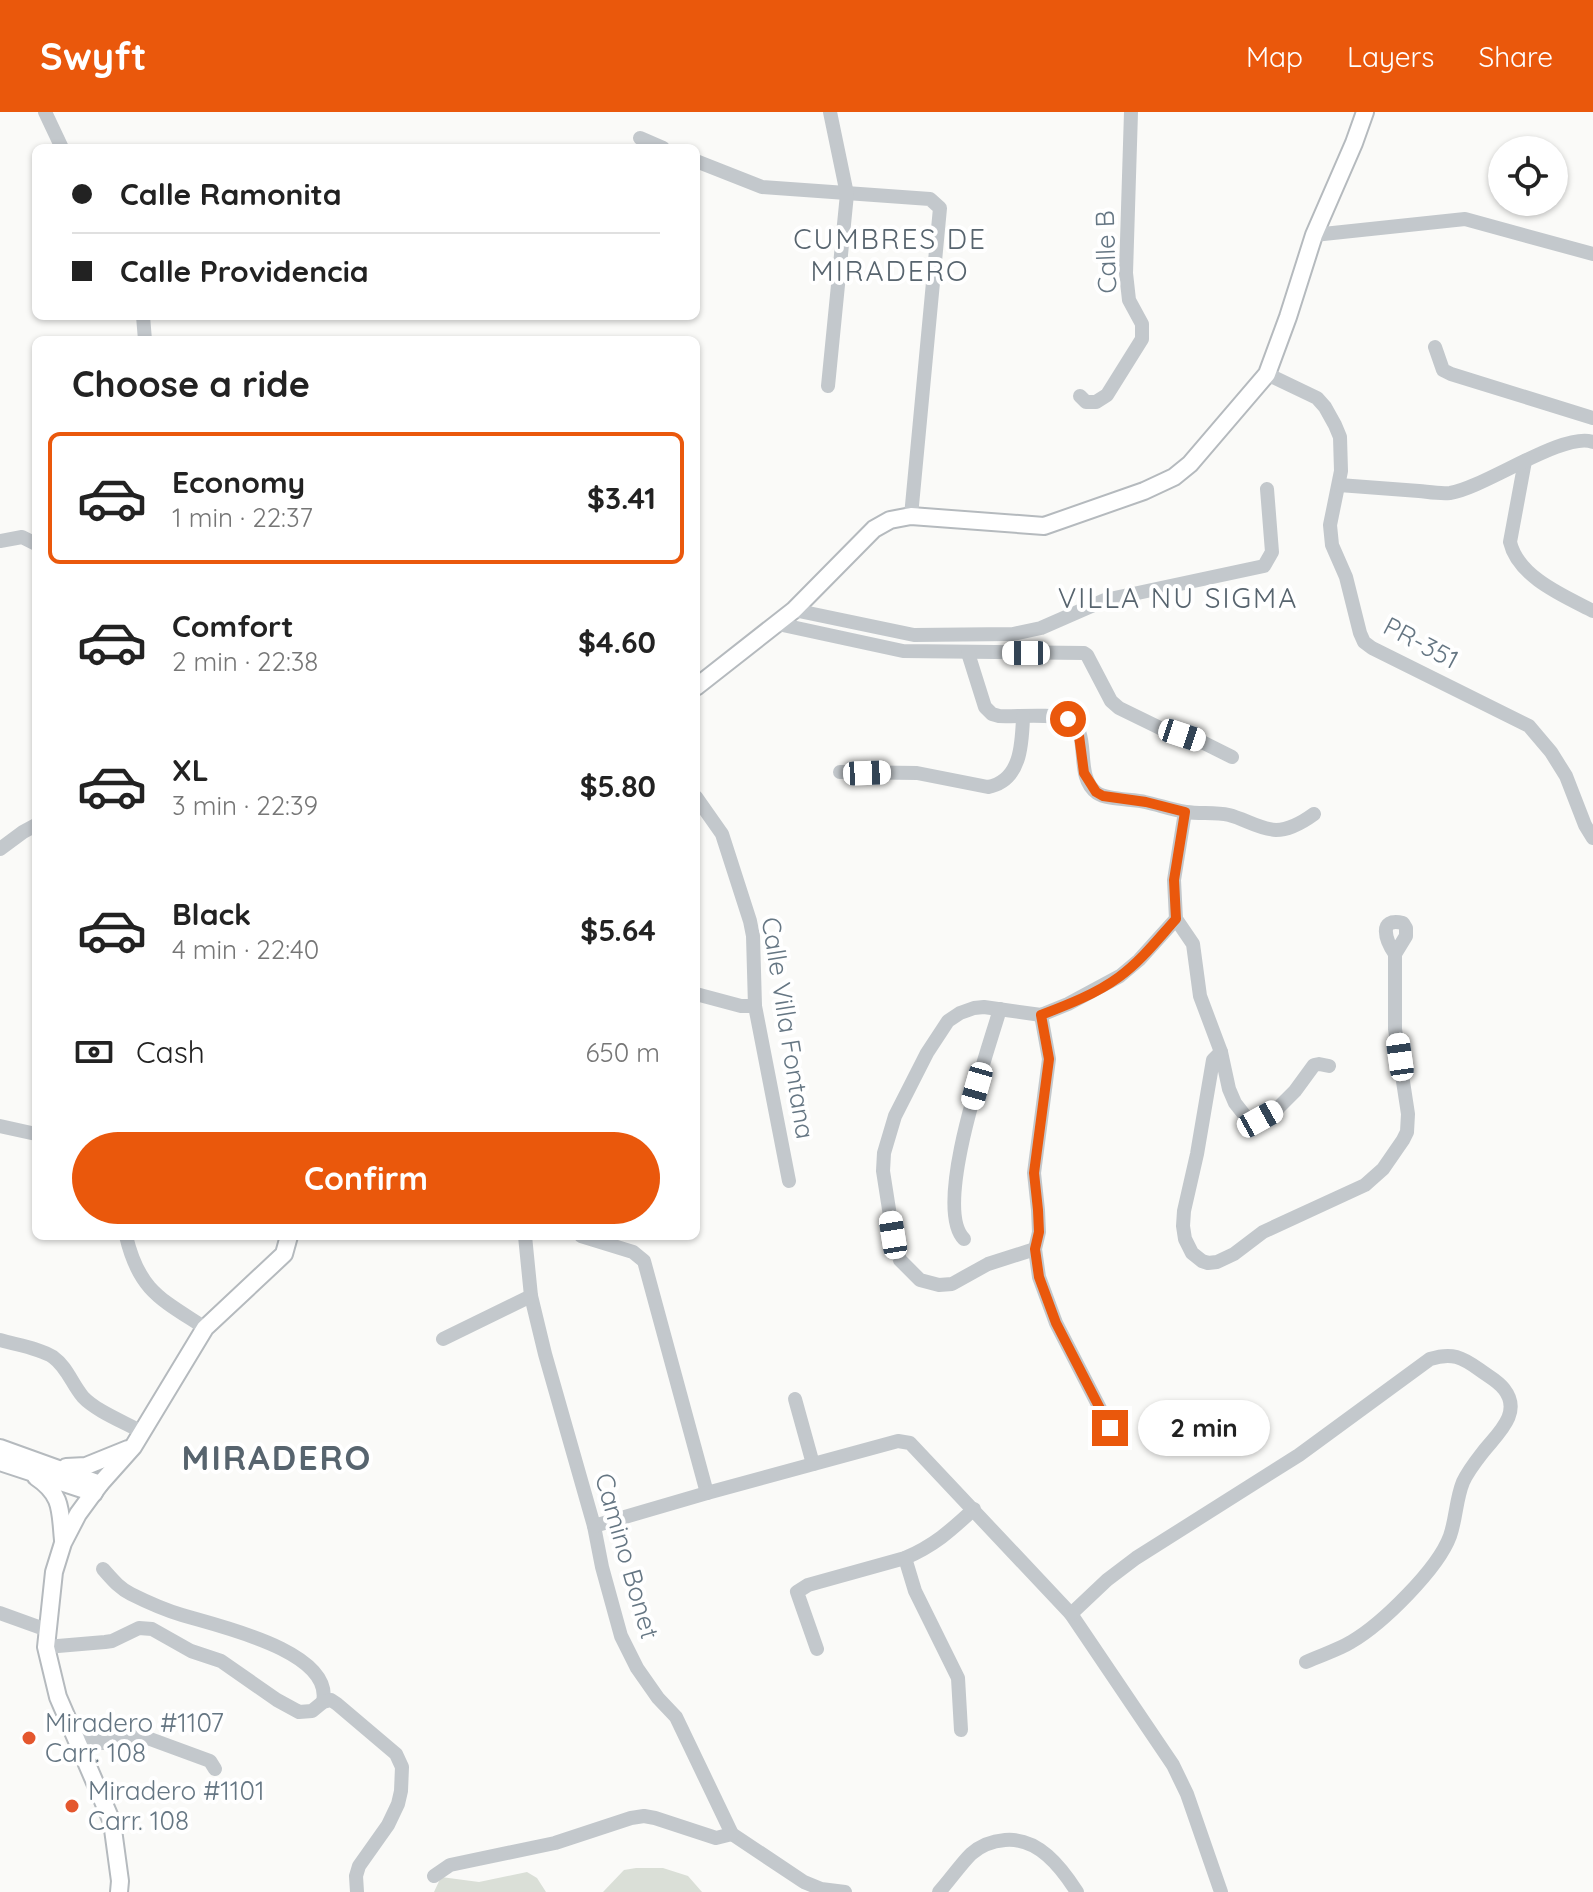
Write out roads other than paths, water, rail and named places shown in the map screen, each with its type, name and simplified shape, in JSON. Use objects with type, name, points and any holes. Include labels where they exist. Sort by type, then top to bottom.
[{"type":"main road","points":[[700,684],[778,624],[874,529],[890,520],[911,516],[1044,526],[1144,491],[1174,477],[1190,464],[1267,374],[1314,235],[1365,112]]},
{"type":"main road","points":[[119,1892],[112,1822],[58,1697],[46,1639],[54,1572],[63,1543],[78,1514],[133,1447],[205,1328],[284,1254],[288,1240]]},
{"type":"main road","points":[[49,1465],[86,1466],[133,1447]]},
{"type":"main road","points":[[0,1448],[49,1465],[97,1488]]},
{"type":"main road","points":[[0,1462],[97,1488]]},
{"type":"main road","points":[[29,1472],[55,1494],[60,1505],[63,1543]]},
{"type":"street","points":[[45,112],[60,144]]},
{"type":"street","points":[[828,386],[847,194],[830,112]]},
{"type":"street","name":"Calle B","points":[[1080,396],[1086,402],[1096,402],[1107,395],[1142,339],[1142,324],[1129,300],[1126,273],[1131,112]]},
{"type":"street","points":[[640,138],[654,144]]},
{"type":"street","points":[[700,163],[762,187],[930,199],[940,208],[911,516]]},
{"type":"street","points":[[1314,235],[1465,219],[1593,254]]},
{"type":"street","points":[[1435,347],[1443,370],[1451,374],[1593,418]]},
{"type":"street","name":"PR-351","points":[[1267,374],[1317,398],[1340,437],[1341,471],[1330,525],[1332,545],[1346,577],[1364,642],[1529,726],[1566,776],[1593,838]]},
{"type":"street","points":[[1339,485],[1449,493],[1544,452],[1591,436]]},
{"type":"street","points":[[1525,461],[1510,542],[1512,551],[1547,588],[1593,611]]},
{"type":"street","points":[[794,610],[914,635],[1013,634],[1041,628],[1105,600],[1264,566],[1272,552],[1267,489]]},
{"type":"street","points":[[0,541],[22,537],[32,542]]},
{"type":"street","points":[[778,624],[894,650],[1084,653],[1111,701],[1119,708],[1232,757]]},
{"type":"street","points":[[968,653],[988,710],[999,716],[1060,717],[1068,719],[1078,728],[1084,773],[1096,792],[1103,796],[1185,812],[1227,815],[1278,830],[1288,829],[1314,814]]},
{"type":"street","points":[[840,772],[917,773],[988,787],[997,785],[1012,774],[1017,761],[1023,717]]},
{"type":"street","name":"Calle Villa Fontana","points":[[700,803],[722,834],[750,921],[755,1006],[789,1181]]},
{"type":"street","points":[[1185,812],[1174,880],[1176,919],[1193,944],[1200,996],[1221,1052],[1235,1103],[1246,1117],[1260,1119],[1276,1110],[1314,1065],[1329,1066]]},
{"type":"street","points":[[3,842],[32,827]]},
{"type":"street","points":[[1035,1249],[988,1264],[952,1284],[939,1285],[920,1280],[900,1260],[889,1213],[883,1171],[884,1153],[895,1116],[910,1083],[948,1021],[974,1008],[1041,1015],[1068,1004],[1120,976],[1176,919]]},
{"type":"street","points":[[1221,1052],[1213,1060],[1183,1226],[1188,1247],[1197,1258],[1208,1263],[1234,1254],[1263,1232],[1365,1185],[1383,1169],[1403,1140],[1409,1122],[1395,1029],[1395,954]]},
{"type":"street","points":[[700,995],[741,1006],[755,1006]]},
{"type":"street","points":[[964,1239],[955,1225],[957,1164],[1000,1009]]},
{"type":"street","points":[[1041,1015],[1049,1059],[1034,1173],[1039,1221],[1035,1249],[1042,1290],[1069,1351],[1110,1428]]},
{"type":"street","points":[[0,1126],[32,1133]]},
{"type":"street","points":[[127,1240],[130,1255],[150,1290],[205,1328]]},
{"type":"street","name":"Camino Bonet","points":[[525,1240],[531,1296],[545,1354],[594,1526],[621,1636],[637,1668],[676,1717],[732,1834]]},
{"type":"street","points":[[594,1240],[633,1252],[644,1261],[707,1493]]},
{"type":"street","points":[[443,1339],[531,1296]]},
{"type":"street","points":[[0,1340],[55,1359],[82,1396],[142,1432]]},
{"type":"street","points":[[1071,1614],[1136,1558],[1299,1455],[1430,1359],[1446,1355],[1465,1359],[1502,1386],[1511,1409],[1506,1425],[1473,1465],[1463,1483],[1451,1535],[1439,1557],[1398,1604],[1371,1628],[1349,1644],[1306,1662]]},
{"type":"street","points":[[795,1399],[813,1464]]},
{"type":"street","points":[[594,1526],[905,1441],[915,1446],[1071,1614],[1173,1765],[1187,1794],[1221,1892]]},
{"type":"street","points":[[817,1649],[797,1592],[808,1585],[905,1558],[930,1547],[974,1509]]},
{"type":"street","points":[[905,1558],[915,1591],[958,1678],[961,1730]]},
{"type":"street","points":[[103,1569],[116,1584],[133,1595],[179,1614],[232,1628],[302,1660],[319,1677],[325,1693],[323,1702]]},
{"type":"street","points":[[0,1613],[46,1639],[105,1642],[139,1628],[152,1629],[191,1651],[221,1661],[299,1712],[312,1711],[331,1700],[337,1704],[396,1754],[402,1767],[398,1804],[388,1825],[359,1866],[357,1892]]},
{"type":"street","points":[[73,1733],[103,1743],[142,1736],[210,1761],[215,1769]]},
{"type":"street","points":[[434,1876],[450,1865],[555,1843],[644,1816],[716,1838],[732,1834],[818,1890],[845,1892]]},
{"type":"street","points":[[939,1892],[972,1853],[986,1844],[1012,1839],[1026,1842],[1047,1854],[1077,1892]]},
{"type":"place","name":"Miradero #1107 Carr. 108","points":[[29,1738]]},
{"type":"place","name":"Miradero #1101 Carr. 108","points":[[72,1806]]},
{"type":"district","name":"CUMBRES DE MIRADERO","points":[[890,255]]},
{"type":"district","name":"VILLA NU SIGMA","points":[[1178,598]]},
{"type":"district","name":"MIRADERO","points":[[277,1458]]}]
